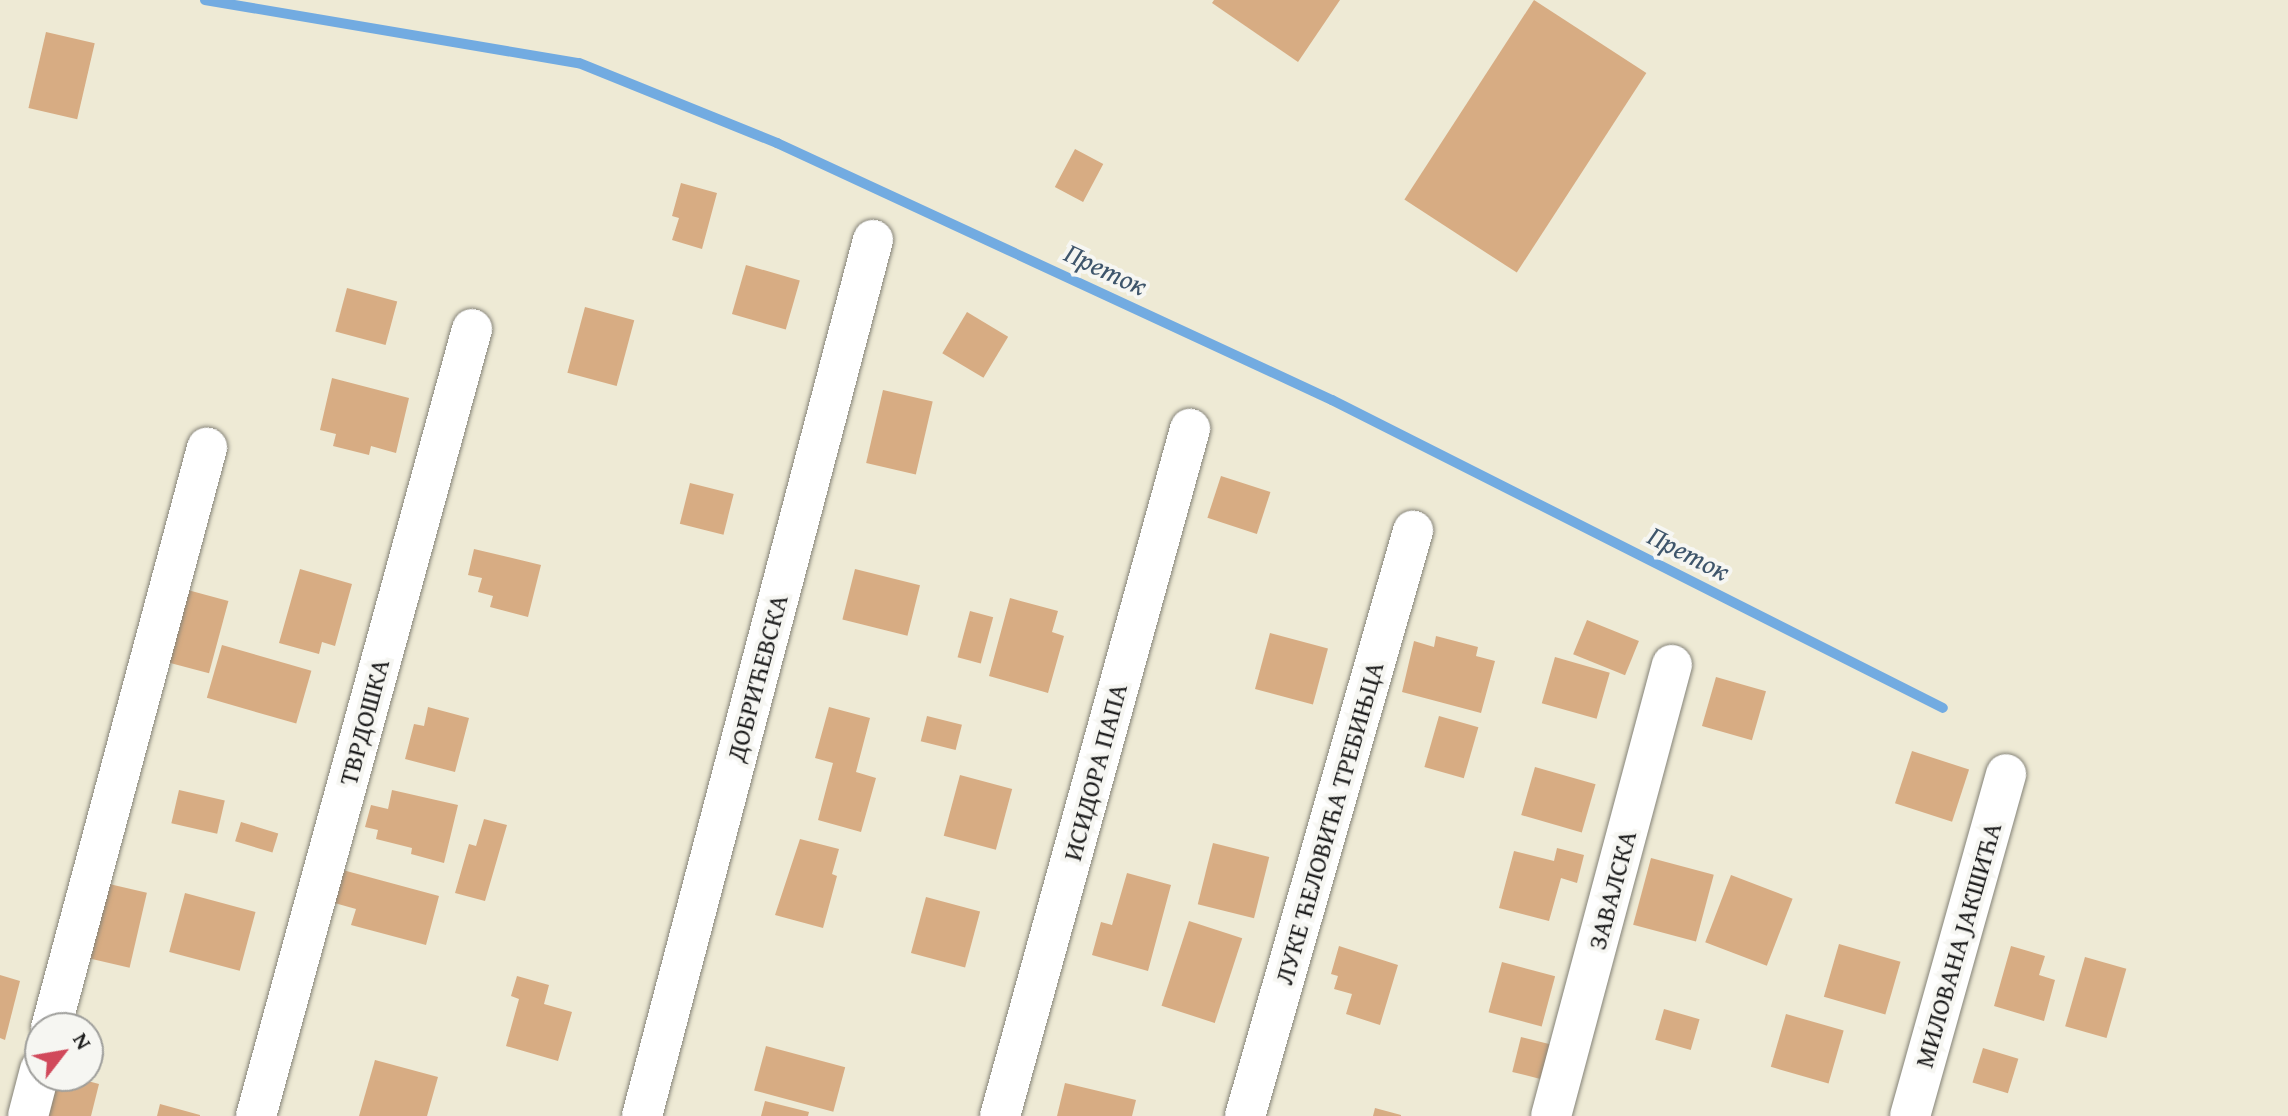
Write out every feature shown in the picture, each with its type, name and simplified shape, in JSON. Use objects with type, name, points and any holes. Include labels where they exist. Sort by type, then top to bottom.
[{"type":"street","name":"ДОБРИЋЕВСКА","points":[[642,1116],[873,240]]},
{"type":"street","name":"ТВРДОШКА","points":[[256,1116],[472,329]]},
{"type":"street","name":"ИСИДОРА ПАПА","points":[[1000,1116],[1190,429]]},
{"type":"street","points":[[55,1012],[207,448]]},
{"type":"street","name":"ЛУКЕ ЋЕЛОВИЋА ТРЕБИЊЦА","points":[[1245,1116],[1413,531]]},
{"type":"street","name":"ЗАВАЛСКА","points":[[1551,1116],[1672,665]]},
{"type":"street","name":"МИЛОВАНА ЈАКШИЋА","points":[[1910,1116],[2006,774]]},
{"type":"street","points":[[28,1116],[34,1092]]},
{"type":"building","points":[[1214,0],[1340,0],[1298,62],[1212,3]]},
{"type":"building","points":[[1534,0],[1646,73],[1517,273],[1404,200]]},
{"type":"building","points":[[46,32],[95,43],[77,119],[28,108]]},
{"type":"building","points":[[1075,149],[1103,164],[1083,202],[1055,187]]},
{"type":"building","points":[[681,183],[717,193],[702,249],[672,240],[679,218],[672,216]]},
{"type":"building","points":[[746,265],[800,280],[786,329],[732,314]]},
{"type":"building","points":[[347,288],[397,301],[386,345],[335,331]]},
{"type":"building","points":[[585,307],[634,320],[617,386],[567,373]]},
{"type":"building","points":[[967,312],[1008,337],[983,378],[942,353]]},
{"type":"building","points":[[332,378],[409,398],[396,453],[371,446],[369,455],[333,446],[336,434],[320,430]]},
{"type":"building","points":[[883,390],[933,401],[916,475],[866,463]]},
{"type":"building","points":[[1221,476],[1270,492],[1257,534],[1207,518]]},
{"type":"building","points":[[690,483],[734,494],[724,535],[680,524]]},
{"type":"building","points":[[474,549],[541,565],[528,617],[490,607],[493,596],[478,592],[482,578],[468,575]]},
{"type":"building","points":[[300,569],[352,584],[335,646],[322,642],[319,654],[279,643]]},
{"type":"building","points":[[855,569],[920,585],[907,636],[842,619]]},
{"type":"building","points":[[184,589],[228,601],[209,673],[165,661]]},
{"type":"building","points":[[1010,598],[1058,611],[1052,632],[1064,636],[1048,693],[989,676]]},
{"type":"building","points":[[970,611],[993,617],[981,664],[958,657]]},
{"type":"building","points":[[1587,620],[1639,641],[1625,675],[1573,654]]},
{"type":"building","points":[[1270,633],[1328,649],[1313,705],[1255,689]]},
{"type":"building","points":[[1436,636],[1478,647],[1476,656],[1495,661],[1481,713],[1402,692],[1414,641],[1434,647]]},
{"type":"building","points":[[222,645],[311,671],[296,724],[207,698]]},
{"type":"building","points":[[1555,657],[1610,673],[1597,719],[1542,703]]},
{"type":"building","points":[[1716,677],[1766,691],[1752,740],[1702,726]]},
{"type":"building","points":[[428,707],[469,718],[455,772],[405,759],[414,724],[424,726]]},
{"type":"building","points":[[829,707],[870,718],[856,772],[876,778],[861,832],[818,820],[833,763],[815,758]]},
{"type":"building","points":[[927,716],[962,725],[956,750],[921,741]]},
{"type":"building","points":[[1439,716],[1478,727],[1464,778],[1424,767]]},
{"type":"building","points":[[1912,751],[1969,770],[1952,822],[1895,803]]},
{"type":"building","points":[[1535,767],[1596,784],[1582,832],[1521,815]]},
{"type":"building","points":[[960,775],[1012,789],[996,850],[944,836]]},
{"type":"building","points":[[179,790],[225,801],[217,834],[171,823]]},
{"type":"building","points":[[392,790],[458,805],[444,863],[411,854],[412,848],[376,839],[378,830],[365,827],[371,805],[388,809]]},
{"type":"building","points":[[484,819],[507,825],[485,901],[455,893],[469,844],[476,846]]},
{"type":"building","points":[[241,822],[278,833],[272,853],[235,841]]},
{"type":"building","points":[[800,839],[839,849],[832,874],[837,876],[823,928],[775,915]]},
{"type":"building","points":[[1213,843],[1269,857],[1254,918],[1198,904]]},
{"type":"building","points":[[1557,848],[1584,855],[1577,883],[1561,878],[1549,921],[1499,908],[1514,851],[1554,861]]},
{"type":"building","points":[[1651,858],[1714,875],[1696,941],[1633,925]]},
{"type":"building","points":[[339,869],[439,896],[426,945],[351,925],[356,909],[331,902]]},
{"type":"building","points":[[1127,873],[1171,885],[1148,971],[1092,955],[1101,922],[1112,925]]},
{"type":"building","points":[[1731,875],[1793,899],[1767,966],[1705,942]]},
{"type":"building","points":[[105,883],[147,893],[130,968],[88,958]]},
{"type":"building","points":[[185,893],[256,912],[240,971],[169,952]]},
{"type":"building","points":[[926,897],[980,911],[965,968],[911,953]]},
{"type":"building","points":[[1189,921],[1242,938],[1215,1023],[1161,1006]]},
{"type":"building","points":[[1839,944],[1901,962],[1885,1015],[1824,997]]},
{"type":"building","points":[[1339,946],[1398,965],[1380,1025],[1346,1014],[1352,994],[1334,989],[1338,976],[1331,974]]},
{"type":"building","points":[[2011,946],[2045,956],[2039,975],[2055,980],[2044,1021],[1994,1006]]},
{"type":"building","points":[[2085,957],[2126,969],[2106,1038],[2065,1026]]},
{"type":"building","points":[[1502,962],[1555,976],[1542,1026],[1489,1012]]},
{"type":"building","points":[[0,975],[20,981],[5,1040],[0,1038]]},
{"type":"building","points":[[517,976],[549,985],[544,1004],[572,1012],[558,1061],[506,1046],[519,999],[511,996]]},
{"type":"building","points":[[1664,1009],[1700,1019],[1691,1050],[1655,1040]]},
{"type":"building","points":[[1786,1014],[1844,1031],[1829,1083],[1771,1067]]},
{"type":"building","points":[[1521,1037],[1552,1045],[1543,1080],[1512,1072]]},
{"type":"building","points":[[766,1046],[845,1067],[833,1112],[754,1090]]},
{"type":"building","points":[[1983,1048],[2018,1059],[2008,1093],[1972,1082]]},
{"type":"building","points":[[375,1060],[438,1077],[427,1116],[359,1116]]},
{"type":"building","points":[[1065,1083],[1136,1100],[1132,1116],[1057,1116]]},
{"type":"building","points":[[46,1092],[97,1092],[91,1116],[40,1116]]},
{"type":"building","points":[[765,1101],[809,1112],[808,1116],[761,1116]]},
{"type":"building","points":[[160,1104],[200,1115],[200,1116],[157,1116]]},
{"type":"building","points":[[1375,1108],[1401,1115],[1401,1116],[1373,1116]]},
{"type":"waterway","name":"Преток","points":[[205,0],[579,63],[777,143],[1332,400],[1943,708]]}]
